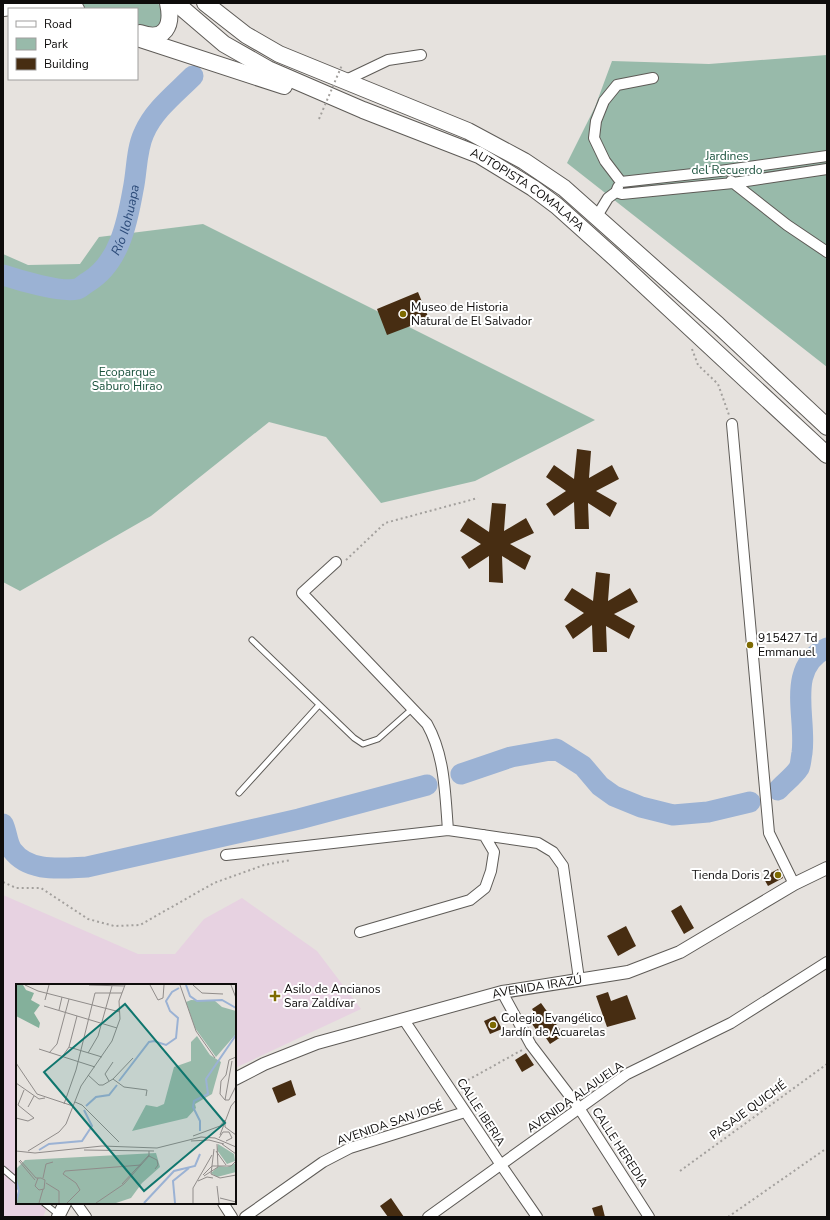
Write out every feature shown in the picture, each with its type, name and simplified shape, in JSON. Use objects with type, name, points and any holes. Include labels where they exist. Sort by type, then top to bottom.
[{"type":"highway","points":[[64,3],[74,8]]},
{"type":"highway","points":[[138,32],[154,36],[164,31],[169,22],[168,3]]},
{"type":"highway","name":"AUTOPISTA COMALAPA","points":[[176,3],[211,34],[248,59],[268,70],[363,110],[478,155],[505,170],[545,197],[610,254],[827,455]]},
{"type":"highway","name":"AUTOPISTA COMALAPA","points":[[205,3],[246,35],[294,61],[468,130],[524,160],[564,188],[597,216],[827,427]]},
{"type":"highway","points":[[3,8],[36,4],[52,8]]},
{"type":"highway","points":[[138,38],[272,83],[363,110]]},
{"type":"street","points":[[344,81],[388,60],[421,55]]},
{"type":"street","points":[[621,182],[605,161],[594,138],[596,121],[604,101],[617,85],[653,78]]},
{"type":"street","points":[[621,182],[720,171],[827,156]]},
{"type":"street","points":[[616,192],[622,194],[733,183],[827,169]]},
{"type":"street","points":[[720,171],[787,225],[827,252]]},
{"type":"street","points":[[597,216],[608,198],[616,192],[621,182]]},
{"type":"street","points":[[732,424],[769,833],[794,884]]},
{"type":"street","points":[[336,562],[302,593],[413,708],[435,738],[440,756],[448,830]]},
{"type":"street","points":[[226,855],[448,830],[538,843],[553,852],[563,866],[579,979]]},
{"type":"street","points":[[360,932],[470,900],[485,888],[491,871],[494,852],[484,835]]},
{"type":"street","name":"AVENIDA IRAZÚ","points":[[236,1078],[264,1064],[317,1043],[502,992],[628,972],[680,952],[794,884],[827,868]]},
{"type":"street","name":"AVENIDA ALAJUELA","points":[[428,1217],[627,1074],[731,1022],[827,962]]},
{"type":"street","name":"CALLE HEREDIA","points":[[502,992],[531,1045],[579,1108],[649,1217]]},
{"type":"street","name":"CALLE IBERIA","points":[[404,1020],[501,1165],[538,1217]]},
{"type":"street","name":"AVENIDA SAN JOSÉ","points":[[245,1217],[323,1162],[350,1148],[466,1112]]},
{"type":"street","points":[[58,1216],[64,1204]]},
{"type":"street","points":[[77,1204],[86,1217]]},
{"type":"street","points":[[225,1204],[232,1217]]},
{"type":"lane","points":[[252,640],[354,738],[363,744],[378,739],[413,708]]},
{"type":"lane","points":[[239,793],[319,705]]},
{"type":"lane","points":[[3,1169],[16,1180]]},
{"type":"lane","points":[[45,1204],[58,1216]]},
{"type":"path","points":[[319,119],[342,65]]},
{"type":"path","points":[[692,348],[698,365],[718,384],[732,424]]},
{"type":"path","points":[[336,562],[346,560],[385,523],[478,498]]},
{"type":"path","points":[[3,882],[16,888],[41,888],[88,918],[114,926],[140,925],[214,883],[264,864],[295,859]]},
{"type":"path","points":[[451,1089],[531,1045]]},
{"type":"path","name":"PASAJE QUICHÉ","points":[[680,1171],[827,1064]]},
{"type":"path","points":[[728,1217],[827,1148]]},
{"type":"shaded area","points":[[3,895],[138,954],[175,954],[204,919],[242,898],[317,951],[361,1009],[236,1068],[236,984],[16,984],[16,1204],[49,1204],[43,1217],[3,1217]]},
{"type":"green space","points":[[72,3],[158,3],[162,12],[162,18],[158,27],[138,28],[138,8],[84,8]]},
{"type":"green space","name":"Jardines del Recuerdo","points":[[827,55],[827,367],[567,163],[595,107],[612,61],[709,64]]},
{"type":"green space","name":"Ecoparque Saburo Hirao","points":[[203,224],[595,420],[475,481],[381,503],[326,437],[269,422],[151,516],[20,591],[3,582],[3,254],[28,265],[80,264],[99,237]]},
{"type":"building","name":"Museo de Historia Natural de El Salvador","points":[[418,292],[429,319],[387,335],[377,309]]},
{"type":"building","points":[[577,449],[591,451],[589,478],[612,465],[619,479],[596,491],[617,503],[610,517],[588,503],[589,529],[575,529],[574,502],[554,516],[546,504],[566,491],[546,477],[554,465],[574,479]]},
{"type":"building","points":[[492,503],[506,504],[504,531],[526,518],[534,533],[510,544],[531,556],[525,570],[502,556],[503,583],[489,582],[489,556],[469,569],[461,557],[481,544],[460,531],[468,518],[489,532]]},
{"type":"building","points":[[596,572],[610,574],[608,601],[630,588],[638,602],[614,614],[635,626],[629,639],[606,626],[607,652],[593,652],[592,625],[573,639],[565,626],[584,613],[564,600],[572,588],[593,601]]},
{"type":"building","points":[[778,869],[783,878],[768,886],[763,877]]},
{"type":"building","points":[[681,905],[694,928],[684,934],[671,911]]},
{"type":"building","points":[[626,926],[636,946],[618,956],[607,936]]},
{"type":"building","points":[[608,992],[611,1001],[627,995],[636,1019],[607,1027],[596,996]]},
{"type":"building","points":[[541,1003],[564,1035],[550,1044],[540,1029],[537,1031],[530,1021],[537,1016],[532,1009]]},
{"type":"building","name":"Colegio Evangélico Jardín de Acuarelas","points":[[495,1016],[502,1029],[490,1034],[484,1021]]},
{"type":"building","points":[[526,1053],[534,1065],[522,1072],[515,1060]]},
{"type":"building","points":[[291,1080],[296,1095],[278,1103],[272,1088]]},
{"type":"building","points":[[391,1198],[404,1217],[388,1217],[380,1206]]},
{"type":"building","points":[[602,1205],[605,1217],[595,1217],[592,1208]]},
{"type":"waterway","name":"Río Ilohuapa","points":[[3,275],[40,285],[70,290],[80,288],[99,274],[114,254],[120,242],[128,216],[139,147],[144,133],[153,117],[159,110],[193,76]]},
{"type":"waterway","points":[[778,790],[794,774],[800,765],[803,739],[801,694],[802,680],[806,668],[814,657],[827,648]]},
{"type":"waterway","points":[[461,774],[511,757],[556,749],[583,766],[600,786],[614,796],[641,807],[673,815],[708,812],[750,802]]},
{"type":"waterway","points":[[3,824],[12,850],[27,862],[46,868],[87,867],[299,819],[427,785]]},
{"type":"place","name":"Museo de Historia Natural de El Salvador","points":[[403,314]]},
{"type":"place","name":"915427 Td Emmanuel","points":[[750,645]]},
{"type":"place","name":"Tienda Doris 2","points":[[778,875]]},
{"type":"place","name":"Asilo de Ancianos Sara Zaldívar","points":[[275,996]]},
{"type":"place","name":"Colegio Evangélico Jardín de Acuarelas","points":[[493,1025]]}]
